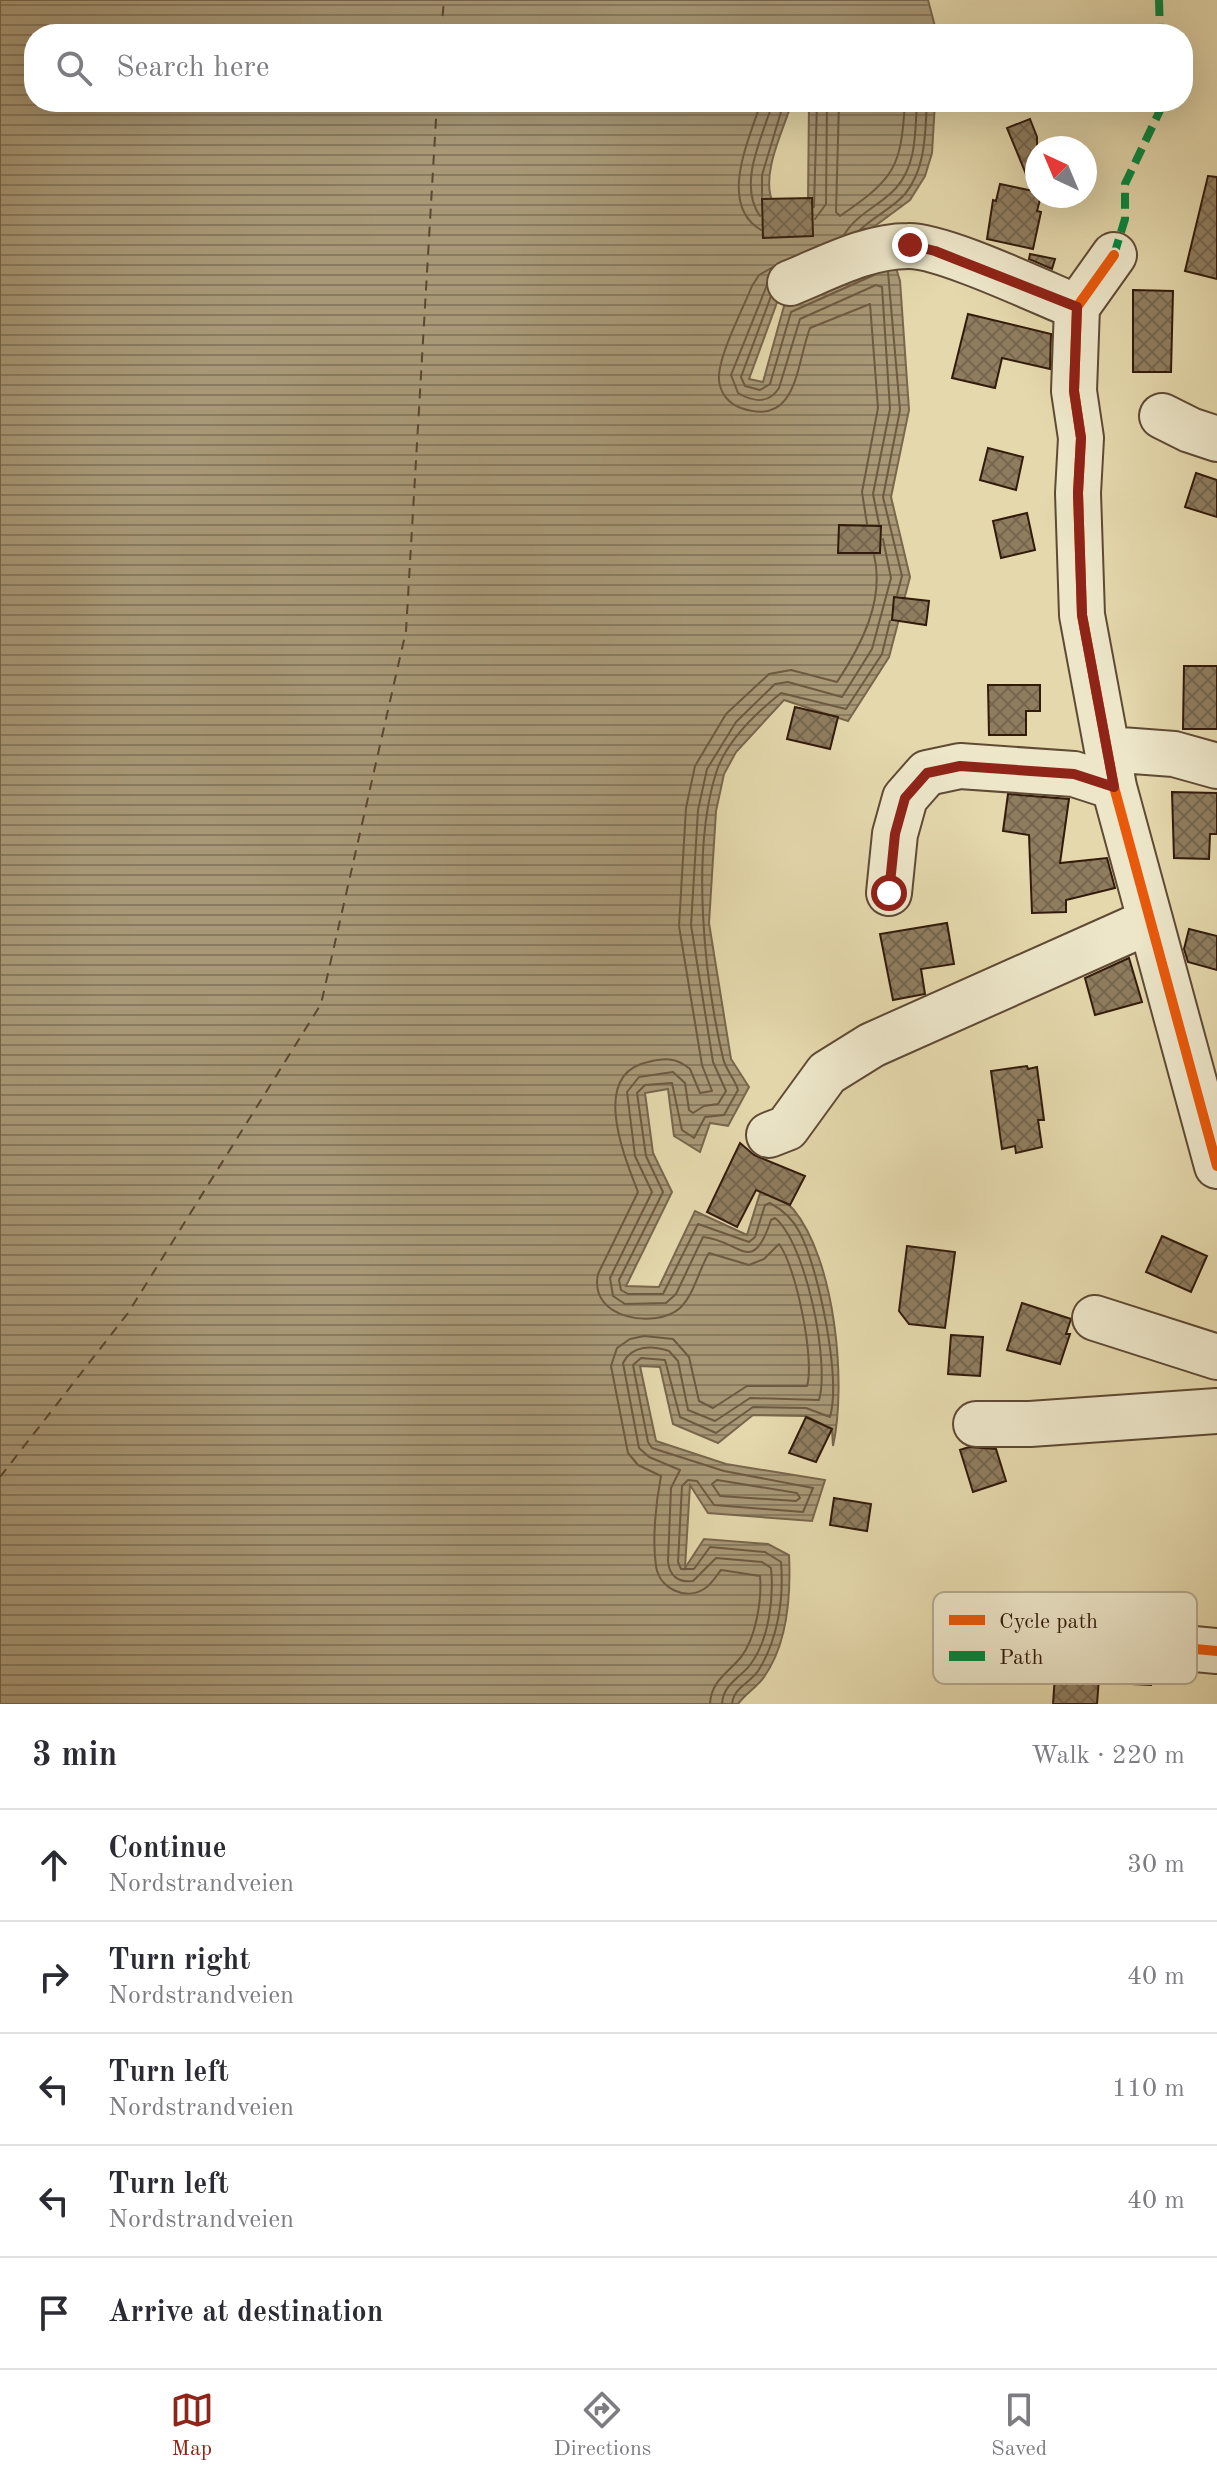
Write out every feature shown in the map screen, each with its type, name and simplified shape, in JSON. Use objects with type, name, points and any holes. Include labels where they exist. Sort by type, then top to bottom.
[{"type":"street","points":[[790,283],[873,250],[910,245],[935,251],[1077,307]]},
{"type":"street","points":[[1114,255],[1077,307],[1074,391],[1081,438],[1078,493],[1082,615],[1110,768],[1217,1166]]},
{"type":"street","points":[[1162,416],[1217,439]]},
{"type":"street","points":[[889,893],[895,834],[905,798],[927,773],[960,766],[1074,774],[1174,754],[1217,766]]},
{"type":"street","points":[[769,1135],[787,1128],[827,1073],[872,1045],[1150,921]]},
{"type":"street","points":[[1095,1318],[1217,1357]]},
{"type":"street","points":[[976,1424],[1030,1424],[1217,1411]]},
{"type":"street","points":[[1197,1649],[1217,1651]]},
{"type":"water","points":[[0,0],[928,0],[934,24],[24,24],[24,112],[788,112],[771,166],[769,179],[773,203],[808,202],[809,112],[934,112],[932,153],[925,176],[910,200],[779,297],[749,379],[763,382],[784,306],[893,258],[900,281],[909,410],[891,497],[910,577],[889,657],[848,721],[784,700],[736,752],[724,774],[716,811],[709,923],[731,1059],[749,1087],[728,1126],[710,1123],[700,1152],[674,1136],[668,1089],[645,1093],[653,1153],[672,1192],[626,1286],[659,1287],[695,1211],[747,1235],[761,1190],[793,1209],[819,1258],[828,1289],[838,1357],[839,1389],[833,1446],[832,1429],[806,1416],[753,1415],[718,1443],[673,1424],[660,1367],[640,1366],[656,1441],[726,1464],[825,1480],[812,1521],[708,1513],[690,1485],[685,1568],[704,1539],[768,1544],[789,1555],[786,1619],[772,1664],[738,1704],[0,1704]]},
{"type":"building","points":[[1030,119],[1037,136],[1025,136],[1025,172],[1007,128]]},
{"type":"building","points":[[1208,176],[1217,177],[1217,279],[1185,271]]},
{"type":"building","points":[[1000,184],[1025,189],[1025,208],[1038,208],[1037,211],[1041,212],[1033,249],[987,239],[993,200],[996,201]]},
{"type":"building","points":[[812,198],[813,236],[763,238],[762,199]]},
{"type":"building","points":[[1030,254],[1055,259],[1052,269],[1029,259]]},
{"type":"building","points":[[1133,290],[1173,291],[1171,372],[1133,372]]},
{"type":"building","points":[[968,314],[1051,334],[1050,369],[1002,358],[995,388],[952,378]]},
{"type":"building","points":[[988,448],[1023,457],[1016,490],[980,480]]},
{"type":"building","points":[[1196,473],[1217,480],[1217,517],[1185,507]]},
{"type":"building","points":[[1027,513],[1035,550],[1001,558],[993,521]]},
{"type":"building","points":[[839,525],[881,526],[880,553],[838,553]]},
{"type":"building","points":[[894,597],[929,601],[926,625],[892,620]]},
{"type":"building","points":[[1184,666],[1217,666],[1217,729],[1183,729]]},
{"type":"building","points":[[988,685],[1040,685],[1040,711],[1026,711],[1026,735],[989,735]]},
{"type":"building","points":[[795,707],[838,717],[830,749],[787,739]]},
{"type":"building","points":[[1172,792],[1217,793],[1217,834],[1210,834],[1209,859],[1174,858]]},
{"type":"building","points":[[1008,794],[1069,799],[1060,863],[1107,858],[1115,888],[1066,900],[1066,912],[1032,913],[1029,835],[1003,831]]},
{"type":"building","points":[[947,923],[954,964],[921,969],[925,994],[893,1000],[880,934]]},
{"type":"building","points":[[1189,929],[1217,936],[1217,970],[1188,962],[1184,949]]},
{"type":"building","points":[[1129,958],[1142,1002],[1095,1015],[1085,978]]},
{"type":"building","points":[[1027,1066],[1028,1069],[1037,1067],[1044,1120],[1038,1120],[1042,1147],[1016,1153],[1015,1146],[1002,1149],[991,1071]]},
{"type":"building","points":[[740,1143],[754,1155],[805,1176],[790,1205],[756,1190],[737,1227],[707,1212]]},
{"type":"building","points":[[1162,1236],[1207,1256],[1191,1292],[1146,1272]]},
{"type":"building","points":[[907,1246],[955,1252],[945,1328],[909,1324],[899,1311]]},
{"type":"building","points":[[1022,1303],[1071,1319],[1066,1334],[1070,1334],[1060,1364],[1007,1350]]},
{"type":"building","points":[[951,1335],[983,1337],[980,1376],[948,1374]]},
{"type":"building","points":[[806,1417],[832,1429],[816,1462],[789,1453]]},
{"type":"building","points":[[969,1447],[996,1449],[1006,1481],[973,1492],[960,1450]]},
{"type":"building","points":[[834,1498],[871,1504],[867,1531],[830,1525]]},
{"type":"building","points":[[1054,1684],[1099,1684],[1097,1704],[1053,1704]]},
{"type":"ferry route","points":[[442,24],[444,0]]},
{"type":"ferry route","points":[[0,1477],[128,1313],[321,1004],[406,631],[436,112]]},
{"type":"marked path","points":[[1159,0],[1160,24]]},
{"type":"marked path","points":[[1114,255],[1125,219],[1125,184],[1159,112]]},
{"type":"cycle path","points":[[1114,255],[1077,307],[1074,391],[1081,438],[1078,493],[1082,615],[1114,787],[1217,1166]]},
{"type":"cycle path","points":[[1197,1649],[1217,1651]]},
{"type":"route","points":[[889,893],[895,834],[905,798],[927,773],[960,766],[1074,774],[1114,787],[1082,615],[1078,493],[1081,438],[1074,391],[1077,307],[935,251],[910,245]]}]
